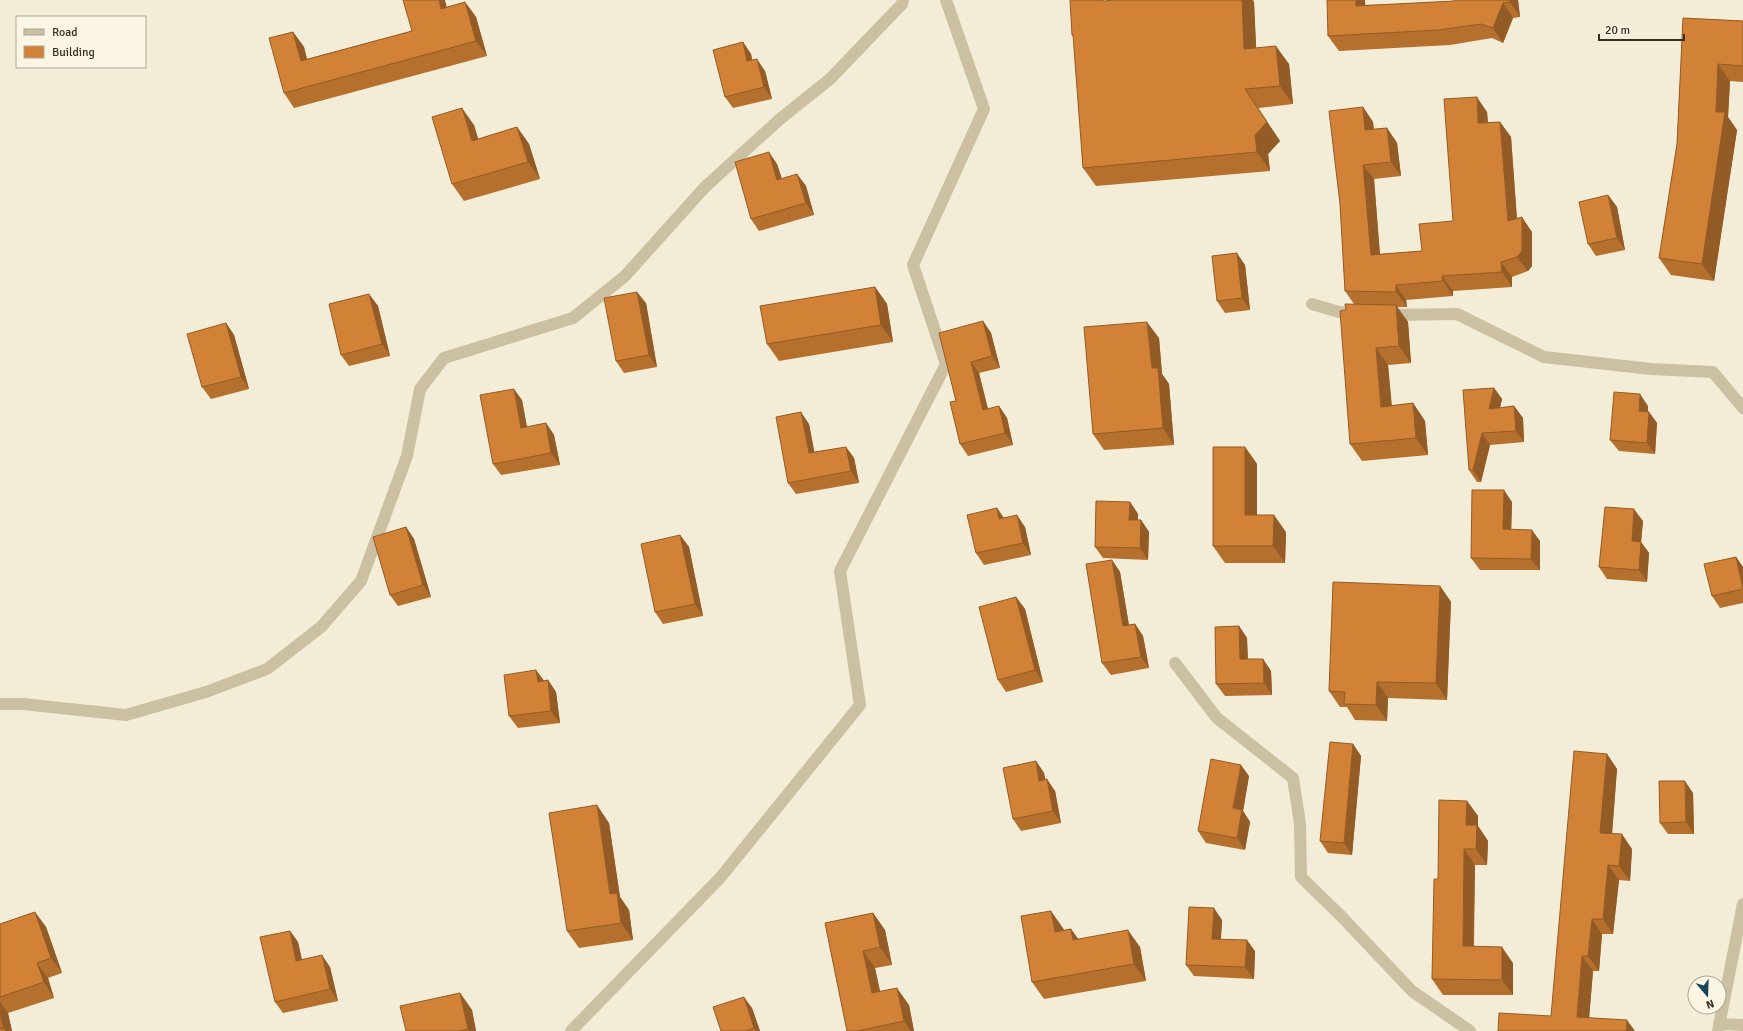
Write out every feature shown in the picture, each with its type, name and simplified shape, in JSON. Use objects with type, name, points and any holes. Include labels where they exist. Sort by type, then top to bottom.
[{"type":"street","points":[[0,704],[23,704],[126,715],[206,692],[267,669],[315,632],[361,581],[407,456],[420,389],[444,358],[573,318],[625,276],[705,187],[780,119],[830,79],[902,4],[903,0]]},
{"type":"street","points":[[571,1031],[720,878],[860,705],[840,571],[946,364],[913,265],[984,110],[946,0]]},
{"type":"street","points":[[1312,304],[1339,312],[1374,314],[1457,314],[1544,357],[1651,369],[1713,372],[1743,408]]},
{"type":"street","points":[[1175,663],[1216,718],[1293,778],[1300,824],[1301,877],[1342,917],[1412,991],[1470,1031]]},
{"type":"street","points":[[1743,904],[1719,1027],[1743,1025]]},
{"type":"building","points":[[403,0],[439,0],[441,9],[465,2],[476,41],[284,93],[269,38],[293,32],[301,61],[412,31]]},
{"type":"building","points":[[1070,0],[1242,0],[1244,49],[1276,46],[1280,86],[1245,89],[1267,122],[1255,135],[1257,152],[1083,168]]},
{"type":"building","points":[[1327,0],[1356,0],[1356,6],[1454,0],[1510,0],[1510,2],[1503,3],[1493,28],[1481,24],[1439,30],[1328,36]]},
{"type":"building","points":[[1683,18],[1743,21],[1743,66],[1718,64],[1716,112],[1725,112],[1702,264],[1659,258],[1677,144]]},
{"type":"building","points":[[743,42],[747,61],[757,59],[764,87],[725,97],[713,50]]},
{"type":"building","points":[[1477,97],[1478,123],[1500,122],[1508,221],[1522,217],[1522,251],[1517,257],[1501,262],[1502,272],[1442,276],[1443,281],[1396,285],[1396,292],[1345,291],[1340,204],[1329,111],[1363,107],[1365,130],[1387,128],[1391,162],[1363,165],[1371,255],[1422,251],[1419,224],[1453,221],[1444,99]]},
{"type":"building","points":[[462,108],[472,141],[517,127],[528,162],[452,184],[432,117]]},
{"type":"building","points":[[769,152],[777,180],[797,174],[806,203],[751,219],[735,162]]},
{"type":"building","points":[[1608,195],[1617,238],[1588,244],[1579,202]]},
{"type":"building","points":[[1237,253],[1242,298],[1217,301],[1212,256]]},
{"type":"building","points":[[875,287],[881,325],[767,344],[760,306]]},
{"type":"building","points":[[637,292],[649,355],[616,361],[604,298]]},
{"type":"building","points":[[369,294],[382,344],[341,355],[329,304]]},
{"type":"building","points":[[1345,304],[1396,305],[1399,346],[1376,348],[1381,407],[1413,403],[1416,438],[1350,444],[1340,311],[1346,310]]},
{"type":"building","points":[[983,321],[992,356],[971,362],[983,410],[999,406],[1005,433],[960,444],[950,402],[956,401],[939,333]]},
{"type":"building","points":[[1147,322],[1152,368],[1158,368],[1163,428],[1093,434],[1084,327]]},
{"type":"building","points":[[226,323],[241,377],[202,387],[187,334]]},
{"type":"building","points":[[1494,388],[1489,409],[1514,406],[1516,431],[1482,433],[1473,470],[1469,470],[1463,390]]},
{"type":"building","points":[[514,389],[521,428],[546,423],[551,453],[493,464],[480,395]]},
{"type":"building","points":[[1614,392],[1640,394],[1639,411],[1649,412],[1647,443],[1610,440]]},
{"type":"building","points":[[801,412],[809,453],[846,447],[851,471],[788,483],[776,417]]},
{"type":"building","points":[[1213,447],[1245,447],[1245,515],[1274,515],[1273,546],[1213,546]]},
{"type":"building","points":[[1472,490],[1504,490],[1503,529],[1532,530],[1531,559],[1471,558]]},
{"type":"building","points":[[1096,501],[1130,502],[1129,520],[1141,520],[1140,548],[1095,547]]},
{"type":"building","points":[[1605,507],[1634,509],[1632,541],[1641,542],[1639,570],[1599,567]]},
{"type":"building","points":[[997,508],[999,519],[1017,515],[1023,543],[976,553],[967,515]]},
{"type":"building","points":[[406,527],[423,585],[390,595],[373,537]]},
{"type":"building","points":[[680,535],[695,604],[655,612],[641,544]]},
{"type":"building","points":[[1736,557],[1743,589],[1712,596],[1704,564]]},
{"type":"building","points":[[1112,560],[1123,626],[1135,624],[1141,657],[1102,663],[1086,564]]},
{"type":"building","points":[[1333,582],[1440,586],[1436,683],[1377,682],[1376,705],[1344,704],[1345,692],[1329,691]]},
{"type":"building","points":[[1016,597],[1035,670],[998,680],[979,607]]},
{"type":"building","points":[[1239,626],[1240,659],[1263,659],[1264,683],[1216,684],[1215,627]]},
{"type":"building","points":[[536,670],[538,682],[548,680],[551,711],[509,716],[504,675]]},
{"type":"building","points":[[1330,742],[1353,744],[1344,843],[1320,841]]},
{"type":"building","points":[[1574,751],[1607,754],[1600,833],[1622,834],[1619,866],[1608,865],[1603,919],[1592,919],[1588,956],[1582,956],[1577,1017],[1627,1020],[1626,1031],[1498,1031],[1499,1013],[1551,1016]]},
{"type":"building","points":[[1211,759],[1241,765],[1233,808],[1242,810],[1237,838],[1198,831]]},
{"type":"building","points":[[1036,761],[1039,781],[1047,779],[1053,811],[1013,819],[1003,768]]},
{"type":"building","points":[[1659,781],[1685,781],[1686,822],[1660,823]]},
{"type":"building","points":[[1439,800],[1467,801],[1466,825],[1477,825],[1476,849],[1464,849],[1463,946],[1502,947],[1502,980],[1432,979],[1434,879],[1438,879]]},
{"type":"building","points":[[597,805],[610,894],[617,893],[621,923],[567,931],[549,813]]},
{"type":"building","points":[[1189,907],[1214,908],[1212,939],[1247,940],[1245,967],[1186,965]]},
{"type":"building","points":[[1051,911],[1055,932],[1071,929],[1073,940],[1128,930],[1134,964],[1032,982],[1021,916]]},
{"type":"building","points":[[35,912],[51,958],[37,963],[44,982],[0,997],[0,924]]},
{"type":"building","points":[[873,913],[880,947],[863,951],[872,993],[897,988],[904,1021],[857,1031],[847,1031],[825,923]]},
{"type":"building","points":[[290,931],[296,961],[322,955],[330,989],[275,1002],[260,937]]},
{"type":"building","points":[[460,993],[468,1029],[459,1031],[406,1031],[400,1006]]},
{"type":"building","points":[[744,997],[754,1028],[746,1031],[721,1031],[713,1007]]},
{"type":"building","points":[[0,1011],[3,1027],[0,1028]]}]
